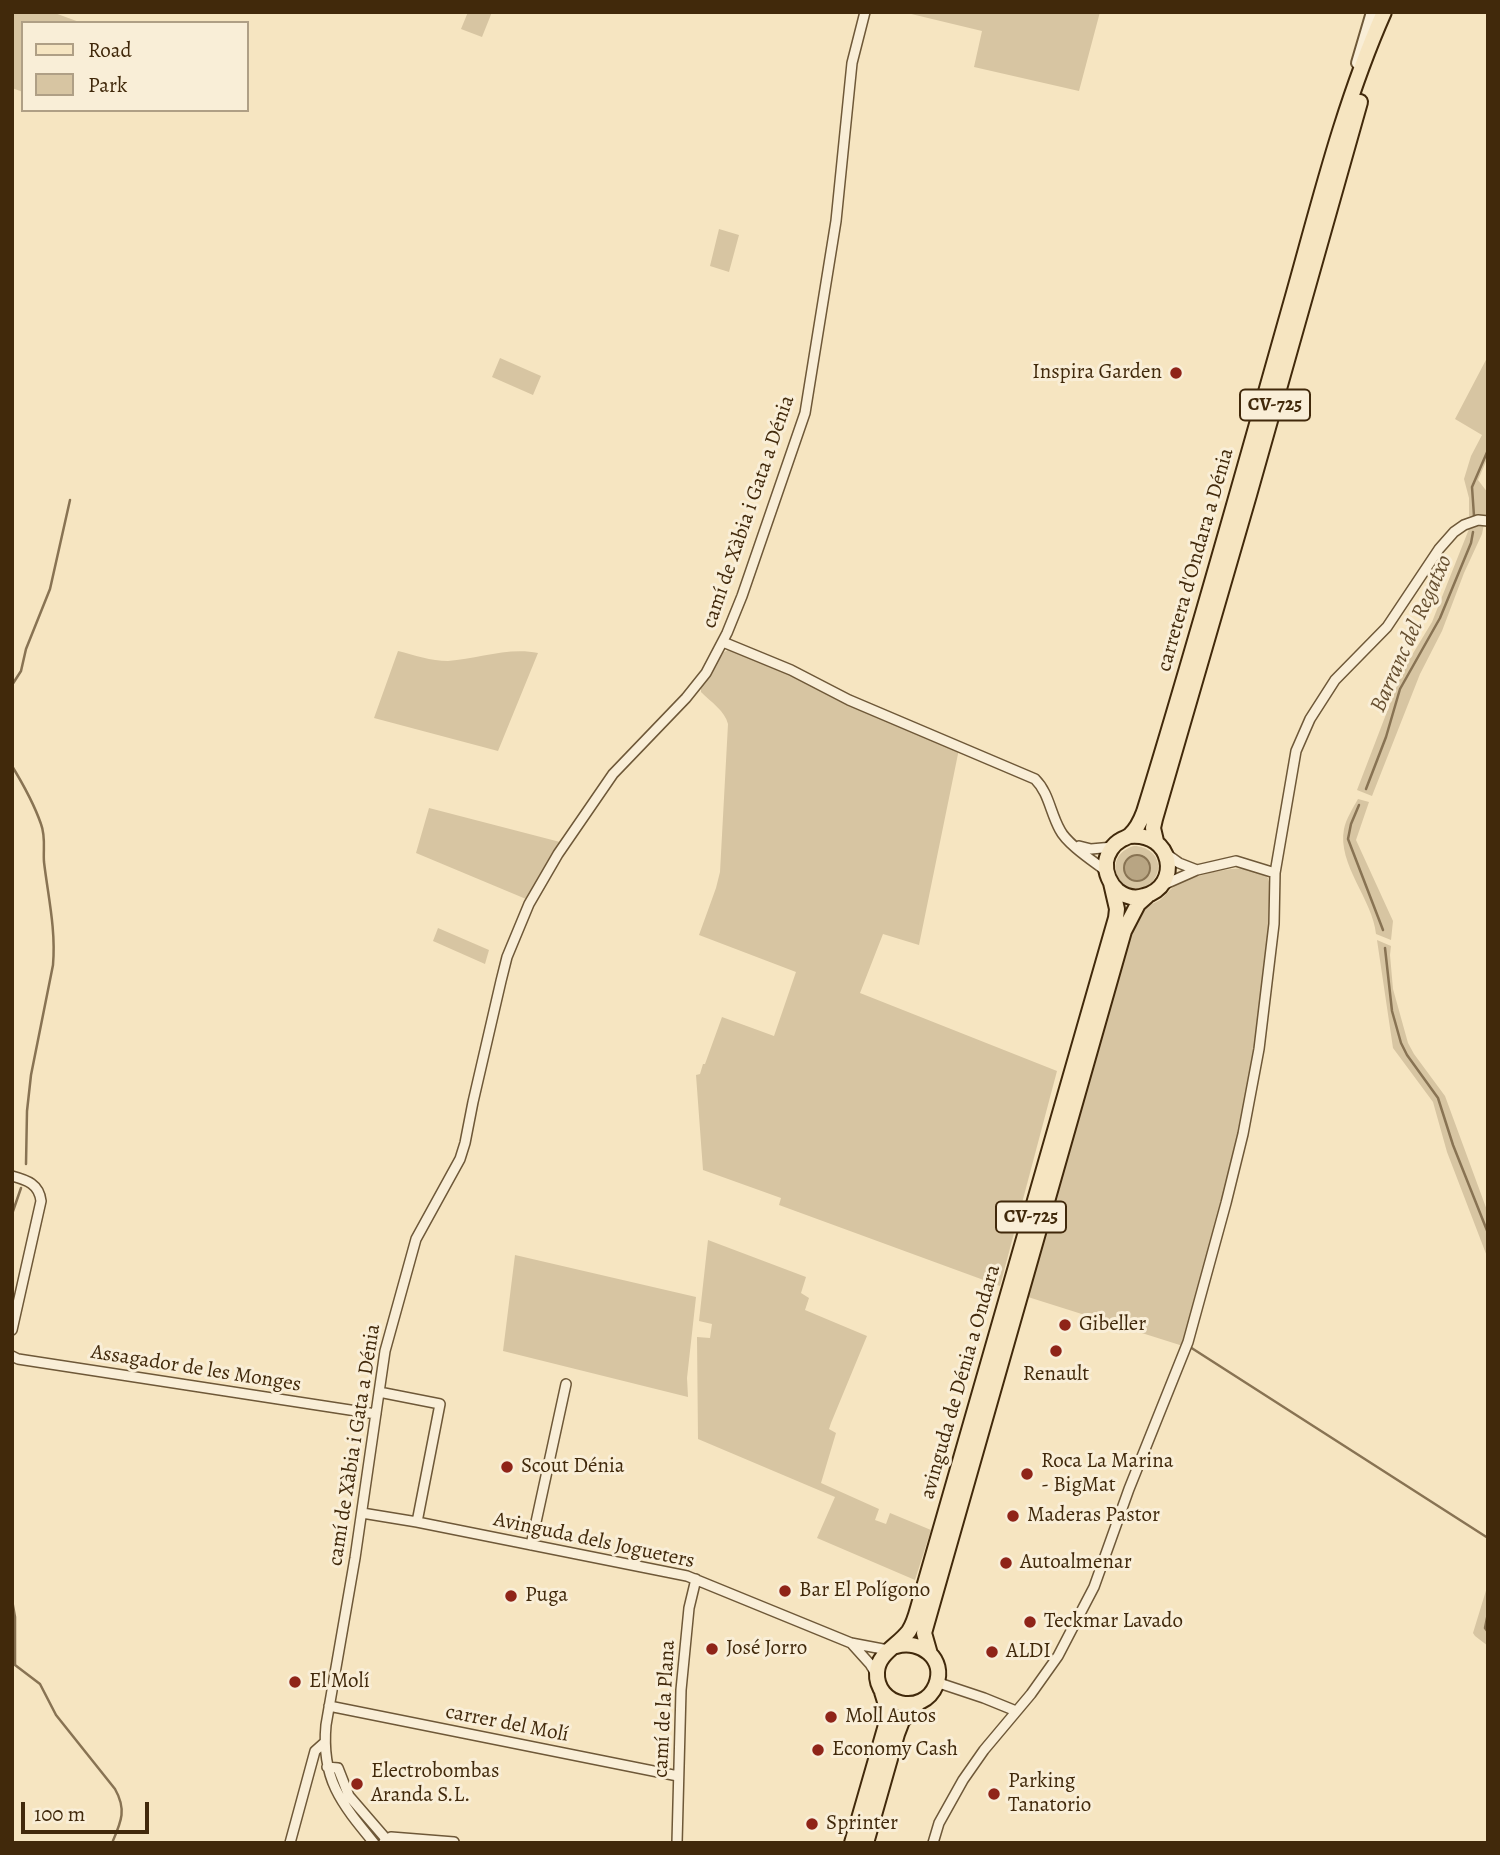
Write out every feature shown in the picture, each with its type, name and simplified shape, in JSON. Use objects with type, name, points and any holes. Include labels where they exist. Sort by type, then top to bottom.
[{"type":"main road","name":"carretera d'Ondara a Dénia","points":[[1129,836],[1144,812],[1333,156],[1359,75],[1386,12]]},
{"type":"main road","name":"carretera d'Ondara a Dénia","points":[[1161,847],[1153,828],[1155,819],[1386,12]]},
{"type":"main road","points":[[1129,836],[1148,837],[1161,847]]},
{"type":"main road","name":"CV-725","points":[[1108,877],[1108,854],[1121,840],[1129,836]]},
{"type":"main road","name":"CV-725","points":[[1147,896],[1161,886],[1168,870],[1161,847]]},
{"type":"main road","points":[[1108,877],[1122,894],[1147,896]]},
{"type":"main road","name":"avinguda de Dénia a Ondara","points":[[892,1648],[912,1626],[919,1605],[1116,918],[1117,909],[1108,877]]},
{"type":"main road","name":"avinguda de Dénia a Ondara","points":[[930,1654],[924,1633],[1124,931],[1138,904],[1147,896]]},
{"type":"main road","points":[[892,1648],[911,1644],[930,1654]]},
{"type":"main road","name":"CV-725","points":[[877,1675],[880,1661],[892,1648]]},
{"type":"main road","name":"CV-725","points":[[930,1654],[937,1666],[936,1682]]},
{"type":"main road","points":[[852,1843],[888,1718],[877,1675]]},
{"type":"main road","points":[[881,1690],[888,1698],[908,1705],[925,1699],[936,1682]]},
{"type":"main road","points":[[866,1843],[897,1734],[902,1721],[918,1703]]},
{"type":"street","name":"camí de Xàbia i Gata a Dénia","points":[[374,1843],[340,1800],[327,1767],[324,1743],[362,1513],[385,1351],[393,1320],[416,1239],[460,1159],[504,969],[530,904],[558,854],[613,774],[695,688],[723,642],[742,596],[805,412],[836,221],[852,63],[865,12]]},
{"type":"street","points":[[1333,156],[1339,124],[1371,12]]},
{"type":"street","points":[[933,1843],[939,1823],[963,1780],[1058,1656],[1094,1587],[1129,1489],[1188,1342],[1243,1133],[1259,1049],[1274,924],[1275,873],[1296,751],[1310,719],[1335,680],[1387,627],[1448,538],[1468,522],[1488,521]]},
{"type":"street","points":[[723,642],[791,670],[849,700],[1035,779],[1046,792],[1060,831],[1070,844],[1088,856],[1108,877]]},
{"type":"street","points":[[1070,844],[1091,849],[1113,847]]},
{"type":"street","points":[[1161,847],[1179,863],[1197,870]]},
{"type":"street","points":[[1161,886],[1197,870],[1236,862],[1275,873]]},
{"type":"street","points":[[12,1176],[32,1183],[40,1193],[41,1201],[12,1330]]},
{"type":"street","name":"Assagador de les Monges","points":[[12,1356],[376,1415]]},
{"type":"street","points":[[531,1545],[566,1384]]},
{"type":"street","points":[[379,1392],[440,1404],[417,1522]]},
{"type":"street","name":"Avinguda dels Jogueters","points":[[362,1513],[696,1578],[851,1643],[892,1648]]},
{"type":"street","name":"camí de la Plana","points":[[677,1842],[681,1690],[689,1608],[696,1578]]},
{"type":"street","name":"Avinguda dels Jogueters","points":[[851,1643],[877,1675]]},
{"type":"street","points":[[936,1682],[1016,1711]]},
{"type":"street","name":"carrer del Molí","points":[[329,1706],[678,1776]]},
{"type":"street","points":[[290,1843],[315,1751],[324,1743]]},
{"type":"street","points":[[327,1767],[338,1768],[349,1796],[384,1841],[391,1837],[454,1842]]},
{"type":"street","points":[[677,1842],[687,1843]]},
{"type":"green space","points":[[12,12],[52,12],[77,21],[21,21],[21,91],[12,88]]},
{"type":"green space","points":[[468,12],[492,12],[482,37],[461,29]]},
{"type":"green space","points":[[903,12],[1100,12],[1079,91],[974,67],[982,31]]},
{"type":"green space","points":[[719,229],[739,235],[729,272],[710,266]]},
{"type":"green space","points":[[1488,356],[1488,457],[1478,480],[1488,493],[1488,512],[1486,515],[1469,516],[1469,498],[1464,479],[1471,456],[1482,435],[1455,419]]},
{"type":"green space","points":[[500,358],[541,376],[533,395],[492,377]]},
{"type":"green space","points":[[1484,524],[1372,796],[1357,790],[1403,670],[1432,622],[1469,529]]},
{"type":"green space","points":[[728,650],[793,675],[845,703],[959,749],[919,945],[883,934],[860,993],[1057,1071],[1000,1286],[779,1205],[781,1198],[703,1170],[696,1075],[700,1074],[705,1064],[722,1017],[774,1036],[796,972],[699,935],[720,872],[728,724],[721,711],[701,692],[701,688],[724,652]]},
{"type":"green space","points":[[398,651],[448,661],[504,652],[538,653],[498,751],[374,718]]},
{"type":"green space","points":[[1358,799],[1369,802],[1356,840],[1393,921],[1391,940],[1376,934],[1369,908],[1346,855],[1344,829]]},
{"type":"green space","points":[[429,808],[560,842],[526,899],[416,853]]},
{"type":"green space","points":[[1139,846],[1155,856],[1158,870],[1149,884],[1134,889],[1120,881],[1116,866],[1124,851]],"holes":[[[1136,854],[1147,859],[1150,867],[1148,875],[1130,879],[1124,869],[1128,858]]]},
{"type":"green space","points":[[1245,868],[1262,872],[1268,878],[1270,886],[1271,919],[1256,1047],[1222,1205],[1183,1346],[1028,1297],[1133,927],[1144,908],[1160,900],[1178,882],[1213,872]]},
{"type":"green space","points":[[438,928],[489,950],[485,964],[433,941]]},
{"type":"green space","points":[[1377,940],[1391,946],[1393,989],[1408,1043],[1445,1096],[1488,1213],[1488,1259],[1447,1152],[1433,1102],[1393,1048]]},
{"type":"green space","points":[[708,1240],[806,1277],[801,1293],[809,1298],[805,1310],[867,1336],[829,1429],[836,1433],[821,1483],[879,1509],[875,1520],[886,1524],[890,1513],[931,1530],[915,1580],[817,1538],[835,1497],[698,1439],[697,1337],[710,1338],[712,1324],[699,1321]]},
{"type":"green space","points":[[515,1255],[696,1297],[687,1378],[688,1397],[503,1351]]},
{"type":"green space","points":[[1488,1584],[1488,1646],[1473,1633]]},
{"type":"shaded area","points":[[1137,855],[1147,858],[1150,868],[1147,878],[1137,881],[1127,878],[1124,868],[1127,858]]},
{"type":"waterway","name":"Barranc del Regatxo","points":[[1474,516],[1472,487],[1488,450]]},
{"type":"waterway","points":[[12,685],[21,671],[26,649],[50,589],[70,500]]},
{"type":"waterway","name":"Barranc del Regatxo","points":[[1366,789],[1386,737],[1400,689],[1440,618],[1473,532]]},
{"type":"waterway","points":[[12,766],[43,829],[53,939],[53,965],[31,1075],[26,1164]]},
{"type":"waterway","name":"Barranc del Regatxo","points":[[1359,805],[1348,839],[1383,930]]},
{"type":"waterway","name":"Barranc del Regatxo","points":[[1385,948],[1392,1011],[1401,1043],[1438,1098],[1453,1145],[1488,1233]]},
{"type":"waterway","points":[[12,1214],[21,1188]]},
{"type":"waterway","points":[[1190,1347],[1488,1538]]},
{"type":"waterway","points":[[12,1600],[15,1617],[15,1665],[40,1684],[56,1715],[119,1796],[122,1810],[112,1843]]},
{"type":"waterway","points":[[1488,1613],[1485,1628],[1488,1632]]},
{"type":"place","name":"Inspira Garden","points":[[1176,373]]},
{"type":"place","name":"Gibeller","points":[[1065,1325]]},
{"type":"place","name":"Renault","points":[[1056,1351]]},
{"type":"place","name":"Scout Dénia","points":[[507,1467]]},
{"type":"place","name":"Roca La Marina - BigMat","points":[[1027,1474]]},
{"type":"place","name":"Maderas Pastor","points":[[1013,1516]]},
{"type":"place","name":"Autoalmenar","points":[[1006,1563]]},
{"type":"place","name":"Bar El Polígono","points":[[785,1591]]},
{"type":"place","name":"Puga","points":[[511,1596]]},
{"type":"place","name":"Teckmar Lavado","points":[[1030,1622]]},
{"type":"place","name":"José Jorro","points":[[712,1649]]},
{"type":"place","name":"ALDI","points":[[992,1652]]},
{"type":"place","name":"El Molí","points":[[295,1682]]},
{"type":"place","name":"Moll Autos","points":[[831,1717]]},
{"type":"place","name":"Economy Cash","points":[[818,1750]]},
{"type":"place","name":"Electrobombas Aranda S.L.","points":[[357,1784]]},
{"type":"place","name":"Parking Tanatorio","points":[[994,1794]]},
{"type":"place","name":"Sprinter","points":[[812,1824]]}]
